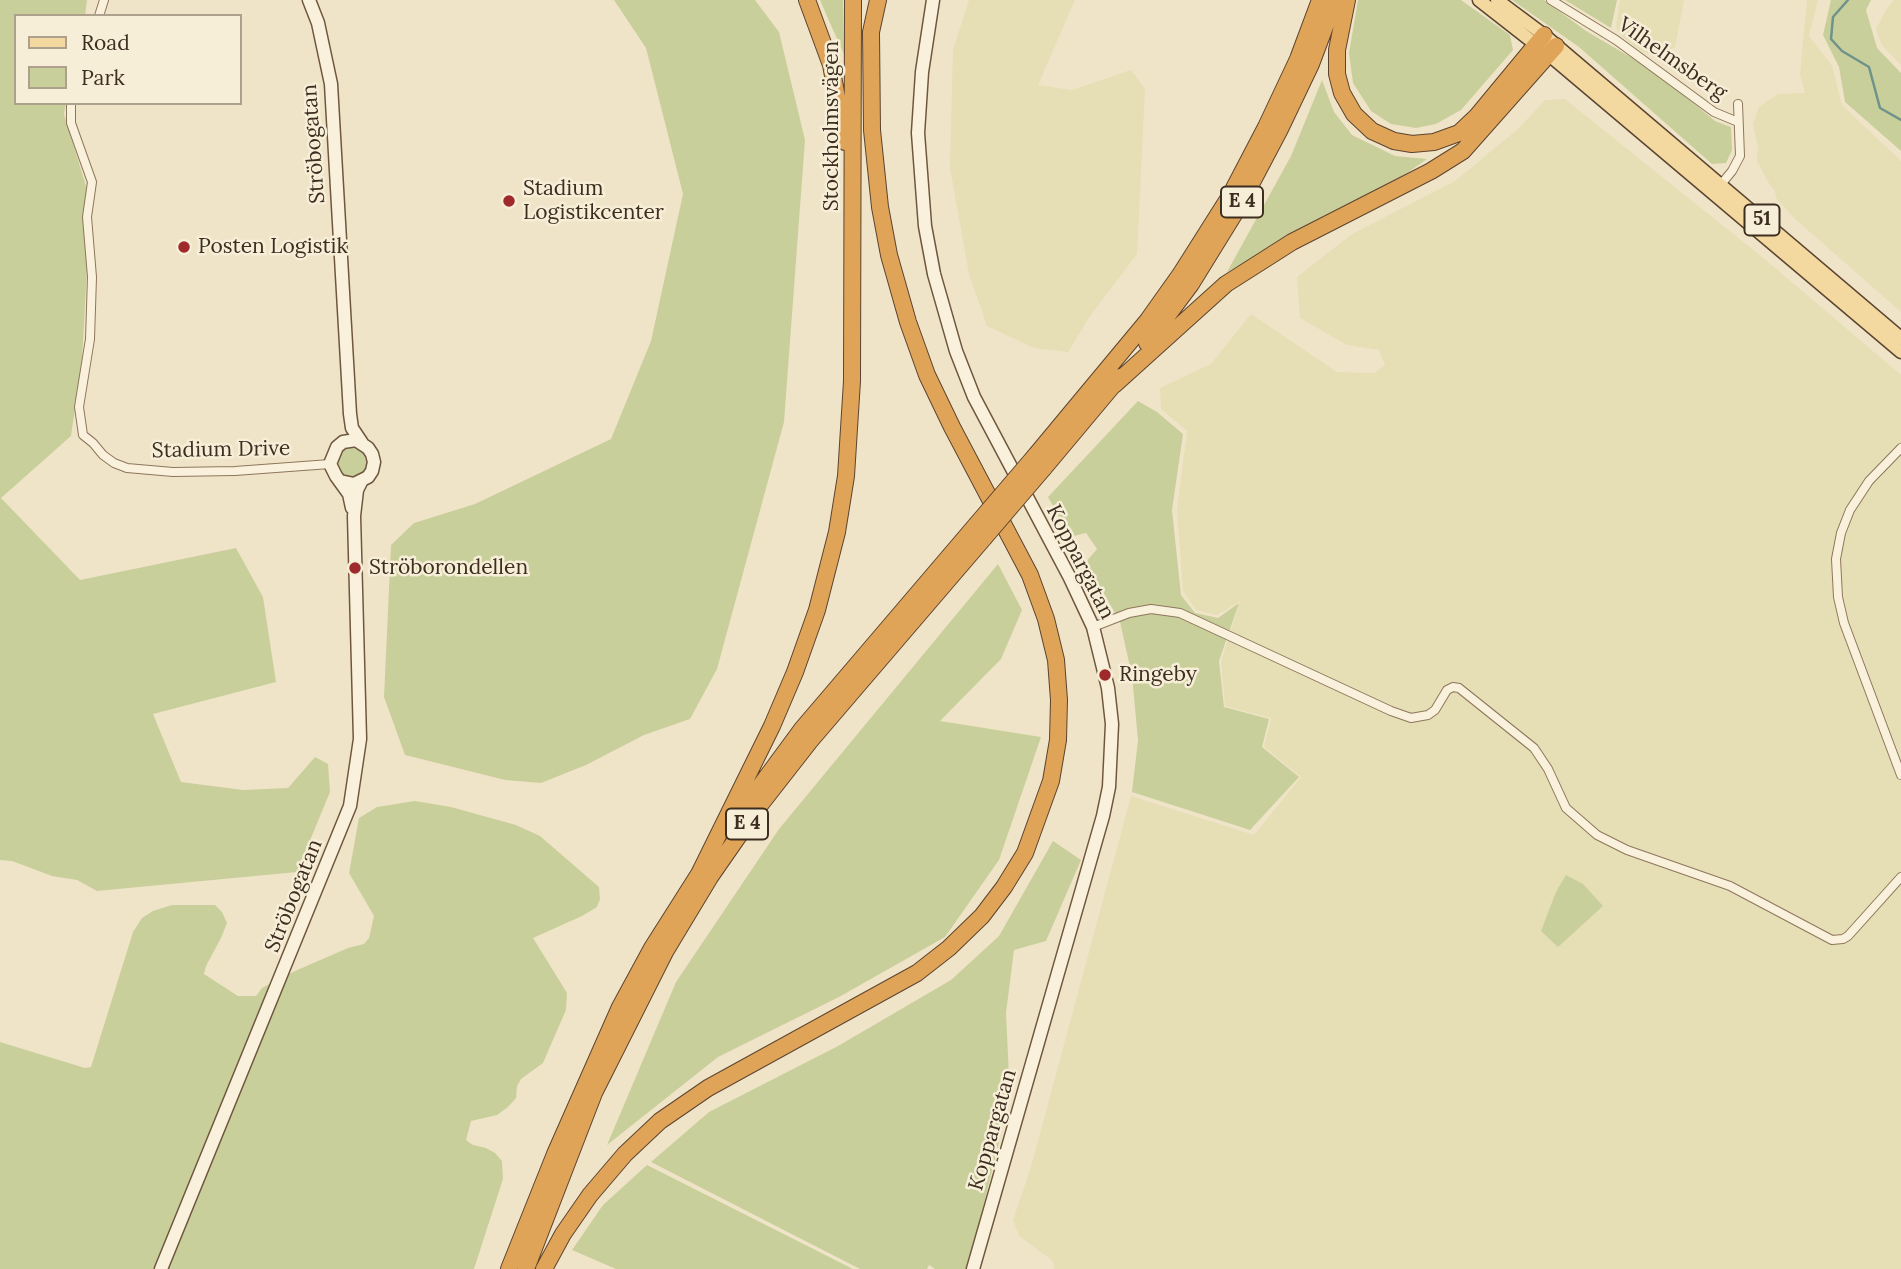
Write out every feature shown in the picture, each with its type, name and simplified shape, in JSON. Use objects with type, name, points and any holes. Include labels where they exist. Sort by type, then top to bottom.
[{"type":"highway","points":[[807,0],[831,65],[853,188]]},
{"type":"highway","name":"Stockholmsvägen","points":[[699,874],[790,683],[827,575],[846,476],[850,430],[853,253],[853,0]]},
{"type":"highway","name":"Stockholmsvägen","points":[[871,0],[871,32]]},
{"type":"highway","points":[[544,1269],[563,1234],[590,1195],[625,1154],[660,1121],[708,1088],[917,973],[949,948],[982,916],[1025,853],[1051,782],[1058,740],[1059,699],[1056,660],[1046,619],[1031,575],[927,375],[908,322],[889,255],[874,157],[871,32],[878,0]]},
{"type":"highway","name":"E 4","points":[[1039,463],[1148,320],[1223,208],[1298,59],[1320,0]]},
{"type":"highway","name":"E 4","points":[[509,1269],[555,1154],[620,1006],[652,948],[699,874],[750,797],[802,729],[1039,463],[1114,385],[1191,284],[1241,203],[1279,131],[1311,64],[1335,0]]},
{"type":"highway","points":[[1347,0],[1336,50],[1336,74],[1342,93],[1354,114],[1372,131],[1394,141],[1412,144],[1434,142],[1459,133],[1546,45]]},
{"type":"highway","points":[[1114,385],[1226,284],[1292,242],[1431,171],[1463,150],[1546,45]]},
{"type":"highway","name":"E 4","points":[[526,1269],[594,1093],[667,950],[710,877],[810,741],[980,531]]},
{"type":"highway","points":[[500,1269],[524,1231]]},
{"type":"main road","name":"51","points":[[1479,0],[1546,45]]},
{"type":"main road","name":"51","points":[[1497,0],[1546,45],[1717,189],[1901,338]]},
{"type":"main road","name":"51","points":[[1717,189],[1901,352]]},
{"type":"street","name":"Ströbogatan","points":[[309,0],[318,23],[331,84],[350,414],[352,428],[362,443]]},
{"type":"street","name":"Koppargatan","points":[[933,0],[922,72],[918,132],[925,226],[940,300],[974,397],[1093,627],[1108,688],[1112,724],[1109,787],[1103,816],[973,1269]]},
{"type":"street","name":"Vilhelmsberg","points":[[1551,0],[1616,40],[1714,112],[1738,122]]},
{"type":"street","name":"Vilhelmsberg","points":[[1717,189],[1732,172],[1741,156],[1738,104]]},
{"type":"street","name":"Stadium Drive","points":[[71,105],[71,123],[92,182],[87,217],[92,277],[90,339],[79,407],[83,435],[103,455],[127,468],[173,472],[235,471],[330,464]]},
{"type":"street","name":"Ströbogatan","points":[[343,442],[350,414]]},
{"type":"street","points":[[350,440],[362,443],[368,447],[374,462],[372,471],[361,482],[354,484],[340,481],[330,464],[333,453],[343,442],[350,440]]},
{"type":"street","points":[[1901,448],[1869,481],[1850,510],[1841,533],[1836,559],[1838,597],[1843,623],[1901,775]]},
{"type":"street","name":"Ströbogatan","points":[[340,481],[349,494],[354,516]]},
{"type":"street","name":"Ströbogatan","points":[[161,1269],[350,806],[360,739],[354,516],[361,482]]},
{"type":"street","points":[[1093,627],[1129,613],[1151,609],[1181,613],[1411,718],[1428,715],[1435,710],[1447,691],[1453,687],[1459,688],[1534,748],[1548,769],[1566,808],[1597,835],[1627,850],[1746,893],[1832,940],[1848,936],[1901,877]]},
{"type":"shaded area","points":[[969,0],[1075,0],[1038,85],[1072,90],[1131,70],[1145,89],[1137,254],[1090,316],[1068,352],[1034,348],[987,326],[969,274],[950,168],[953,50]]},
{"type":"shaded area","points":[[1620,0],[1684,0],[1675,47],[1658,58],[1637,49],[1616,27]]},
{"type":"shaded area","points":[[1807,0],[1818,0],[1809,36],[1832,66],[1842,105],[1901,161],[1901,312],[1795,219],[1776,198],[1775,191],[1757,161],[1758,147],[1753,124],[1759,107],[1778,94],[1805,93],[1800,75]]},
{"type":"shaded area","points":[[1894,0],[1901,0],[1901,65],[1882,45],[1876,29]]},
{"type":"shaded area","points":[[1565,99],[1767,261],[1901,375],[1901,1269],[1054,1269],[1053,1261],[1019,1236],[1013,1220],[1031,1167],[1131,796],[1254,835],[1301,777],[1264,747],[1271,718],[1225,706],[1221,661],[1240,601],[1217,615],[1196,610],[1183,591],[1177,510],[1187,431],[1161,409],[1160,388],[1211,364],[1251,314],[1337,372],[1374,373],[1385,365],[1379,350],[1347,345],[1300,318],[1297,277],[1352,234],[1455,181],[1518,129],[1545,100]]},
{"type":"green space","points":[[0,0],[87,0],[85,14],[14,14],[14,105],[66,105],[64,114],[86,186],[88,249],[82,361],[71,436],[1,498],[80,580],[236,548],[263,597],[276,682],[153,714],[181,782],[243,790],[288,788],[315,757],[328,764],[330,792],[297,872],[97,891],[77,880],[52,876],[12,861],[0,860]]},
{"type":"green space","points":[[614,0],[755,0],[779,32],[805,140],[784,422],[717,669],[690,719],[644,735],[586,765],[541,783],[505,780],[405,755],[384,697],[391,545],[414,523],[475,504],[611,439],[651,341],[683,194],[646,48]]},
{"type":"green space","points":[[820,0],[843,0],[844,54],[829,21]]},
{"type":"green space","points":[[1358,0],[1461,0],[1510,35],[1513,50],[1461,110],[1436,124],[1416,128],[1391,124],[1371,111],[1353,83],[1349,53]]},
{"type":"green space","points":[[1512,0],[1544,0],[1586,31],[1656,72],[1715,121],[1731,127],[1732,150],[1726,163],[1712,164],[1579,47]]},
{"type":"green space","points":[[1565,0],[1617,0],[1611,28]]},
{"type":"green space","points":[[1831,0],[1871,0],[1866,10],[1877,48],[1901,73],[1901,151],[1845,102],[1839,67],[1823,35]]},
{"type":"green space","points":[[1322,80],[1334,112],[1352,135],[1395,156],[1427,159],[1407,173],[1227,272],[1291,156]]},
{"type":"green space","points":[[1138,401],[1157,412],[1183,434],[1172,510],[1181,595],[1195,613],[1218,618],[1239,603],[1219,661],[1224,707],[1269,719],[1262,747],[1299,777],[1250,830],[1132,792],[1138,740],[1132,676],[1120,622],[1086,562],[1097,549],[1086,533],[1070,537],[1048,497]]},
{"type":"green space","points":[[352,446],[364,450],[368,462],[364,474],[352,478],[340,474],[336,462],[340,450]]},
{"type":"green space","points":[[998,564],[1022,610],[1001,659],[940,721],[1041,737],[999,860],[945,937],[839,997],[718,1057],[607,1145],[676,982],[779,829]]},
{"type":"green space","points":[[415,801],[451,807],[516,825],[540,836],[599,887],[600,899],[597,907],[533,938],[567,993],[566,1010],[543,1063],[521,1079],[516,1098],[508,1107],[497,1115],[471,1121],[466,1140],[495,1153],[502,1161],[503,1179],[474,1269],[0,1269],[0,1042],[85,1068],[91,1067],[133,932],[142,918],[172,905],[215,905],[222,912],[227,923],[204,974],[238,996],[256,996],[262,988],[295,971],[348,948],[364,944],[369,938],[374,916],[349,873],[359,818],[377,807]]},
{"type":"green space","points":[[1053,841],[1081,860],[1046,941],[1014,950],[1006,1013],[1010,1097],[968,1269],[935,1269],[929,1265],[927,1269],[860,1269],[651,1162],[709,1112],[838,1046],[951,980],[999,936]]},
{"type":"green space","points":[[1566,875],[1583,884],[1603,906],[1558,947],[1541,931],[1556,892]]},
{"type":"green space","points":[[647,1165],[853,1269],[616,1269],[572,1250],[603,1205]]},
{"type":"waterway","points":[[1848,0],[1833,17],[1831,39],[1842,51],[1869,67],[1880,108],[1901,120]]},
{"type":"place","name":"Stadium Logistikcenter","points":[[509,201]]},
{"type":"place","name":"Posten Logistik","points":[[184,247]]},
{"type":"place","name":"Ströborondellen","points":[[355,568]]},
{"type":"place","name":"Ringeby","points":[[1105,675]]}]
